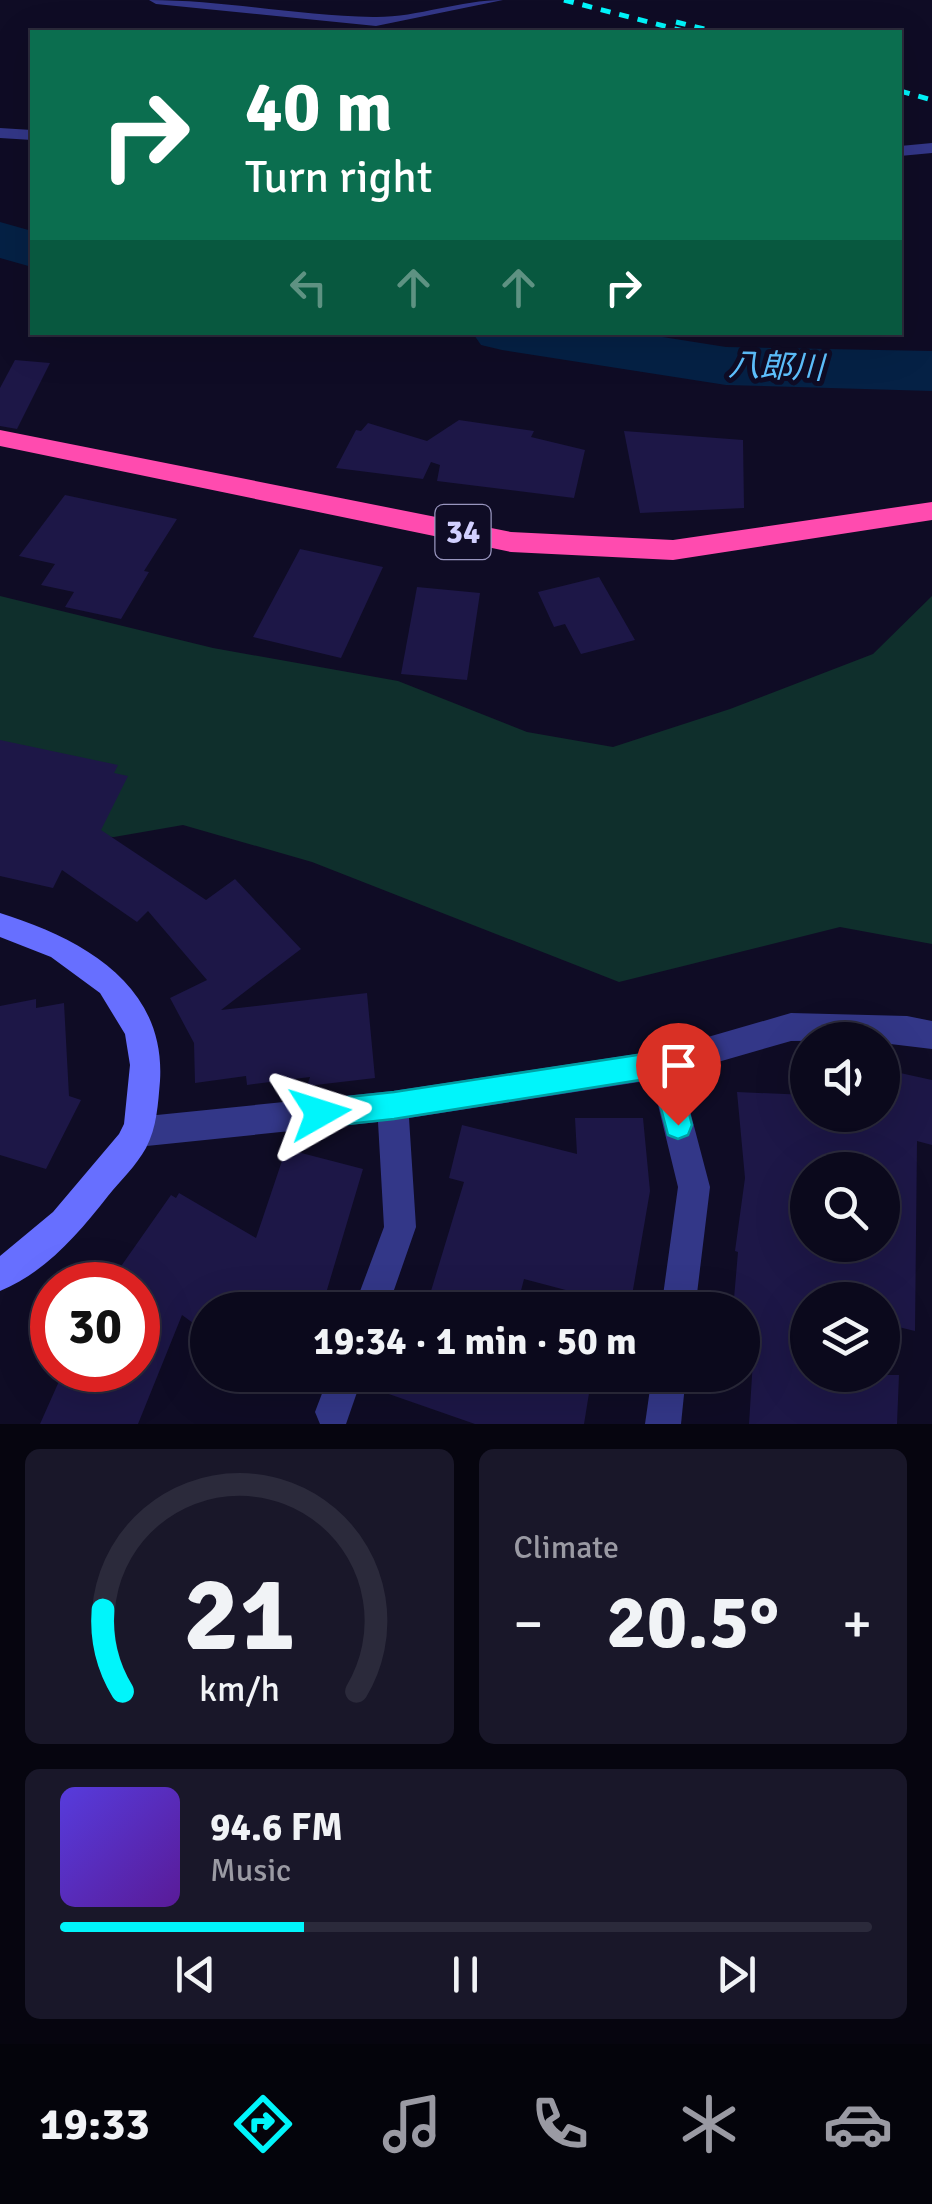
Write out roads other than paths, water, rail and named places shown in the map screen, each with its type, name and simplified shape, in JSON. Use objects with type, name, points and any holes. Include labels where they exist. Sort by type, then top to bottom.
[{"type":"highway","name":"34","points":[[0,438],[511,542],[672,550],[932,512]]},
{"type":"street","points":[[156,0],[376,22],[496,0]]},
{"type":"street","points":[[0,132],[30,135]]},
{"type":"street","points":[[902,152],[932,148]]},
{"type":"street","points":[[0,925],[46,938],[88,962],[122,996],[140,1032],[148,1071],[138,1132],[77,1211],[0,1274]]},
{"type":"street","points":[[138,1132],[394,1106],[663,1064],[791,1028],[907,1030],[932,1035]]},
{"type":"street","points":[[663,1064],[694,1187],[680,1292]]},
{"type":"street","points":[[377,1292],[400,1227],[394,1106]]},
{"type":"street","points":[[333,1412],[340,1392]]},
{"type":"street","points":[[663,1424],[667,1392]]},
{"type":"waterway","name":"八郎川","points":[[0,239],[30,249]]},
{"type":"waterway","name":"八郎川","points":[[522,335],[726,366],[932,371]]},
{"type":"railway","points":[[564,0],[679,30]]},
{"type":"railway","points":[[676,22],[708,30]]},
{"type":"railway","points":[[902,92],[932,100]]}]
